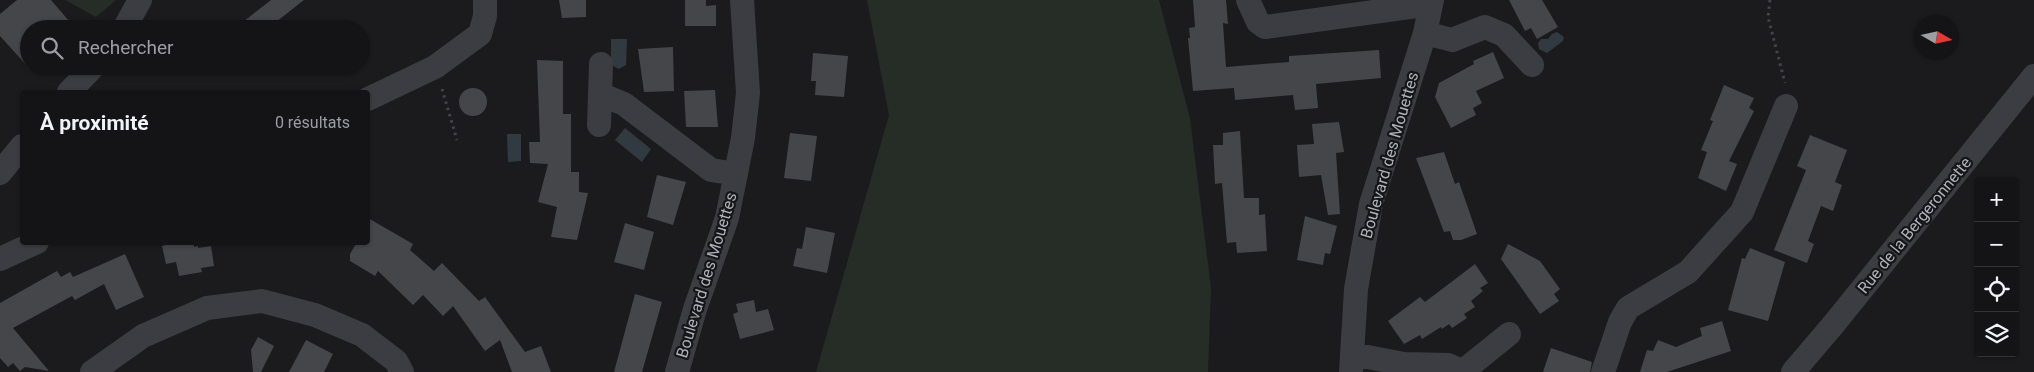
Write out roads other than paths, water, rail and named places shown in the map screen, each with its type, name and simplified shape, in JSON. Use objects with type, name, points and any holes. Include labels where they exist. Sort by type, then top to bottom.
[{"type":"street","points":[[129,20],[140,0]]},
{"type":"street","points":[[370,98],[436,67],[480,34],[485,16],[485,0]]},
{"type":"street","name":"Boulevard des Mouettes","points":[[677,372],[695,308],[727,218],[736,174],[748,93],[742,0]]},
{"type":"street","points":[[1248,0],[1258,22],[1265,27],[1432,2]]},
{"type":"street","name":"Boulevard des Mouettes","points":[[1351,363],[1356,289],[1371,204],[1425,34],[1432,2]]},
{"type":"street","points":[[1425,34],[1452,40],[1486,27],[1504,35],[1532,64]]},
{"type":"street","points":[[599,125],[601,64]]},
{"type":"street","points":[[71,90],[85,75]]},
{"type":"street","name":"Rue de la Bergeronnette","points":[[1793,372],[2034,76]]},
{"type":"street","points":[[600,94],[624,104],[711,170],[736,174]]},
{"type":"street","points":[[1603,372],[1620,322],[1628,308],[1688,272],[1742,212],[1786,106]]},
{"type":"street","points":[[0,173],[20,148]]},
{"type":"street","points":[[0,259],[30,245]]},
{"type":"street","points":[[92,372],[143,336],[207,308],[262,300],[315,315],[362,335],[396,361],[402,372]]},
{"type":"street","points":[[1351,363],[1448,365],[1464,372],[1510,334]]}]
